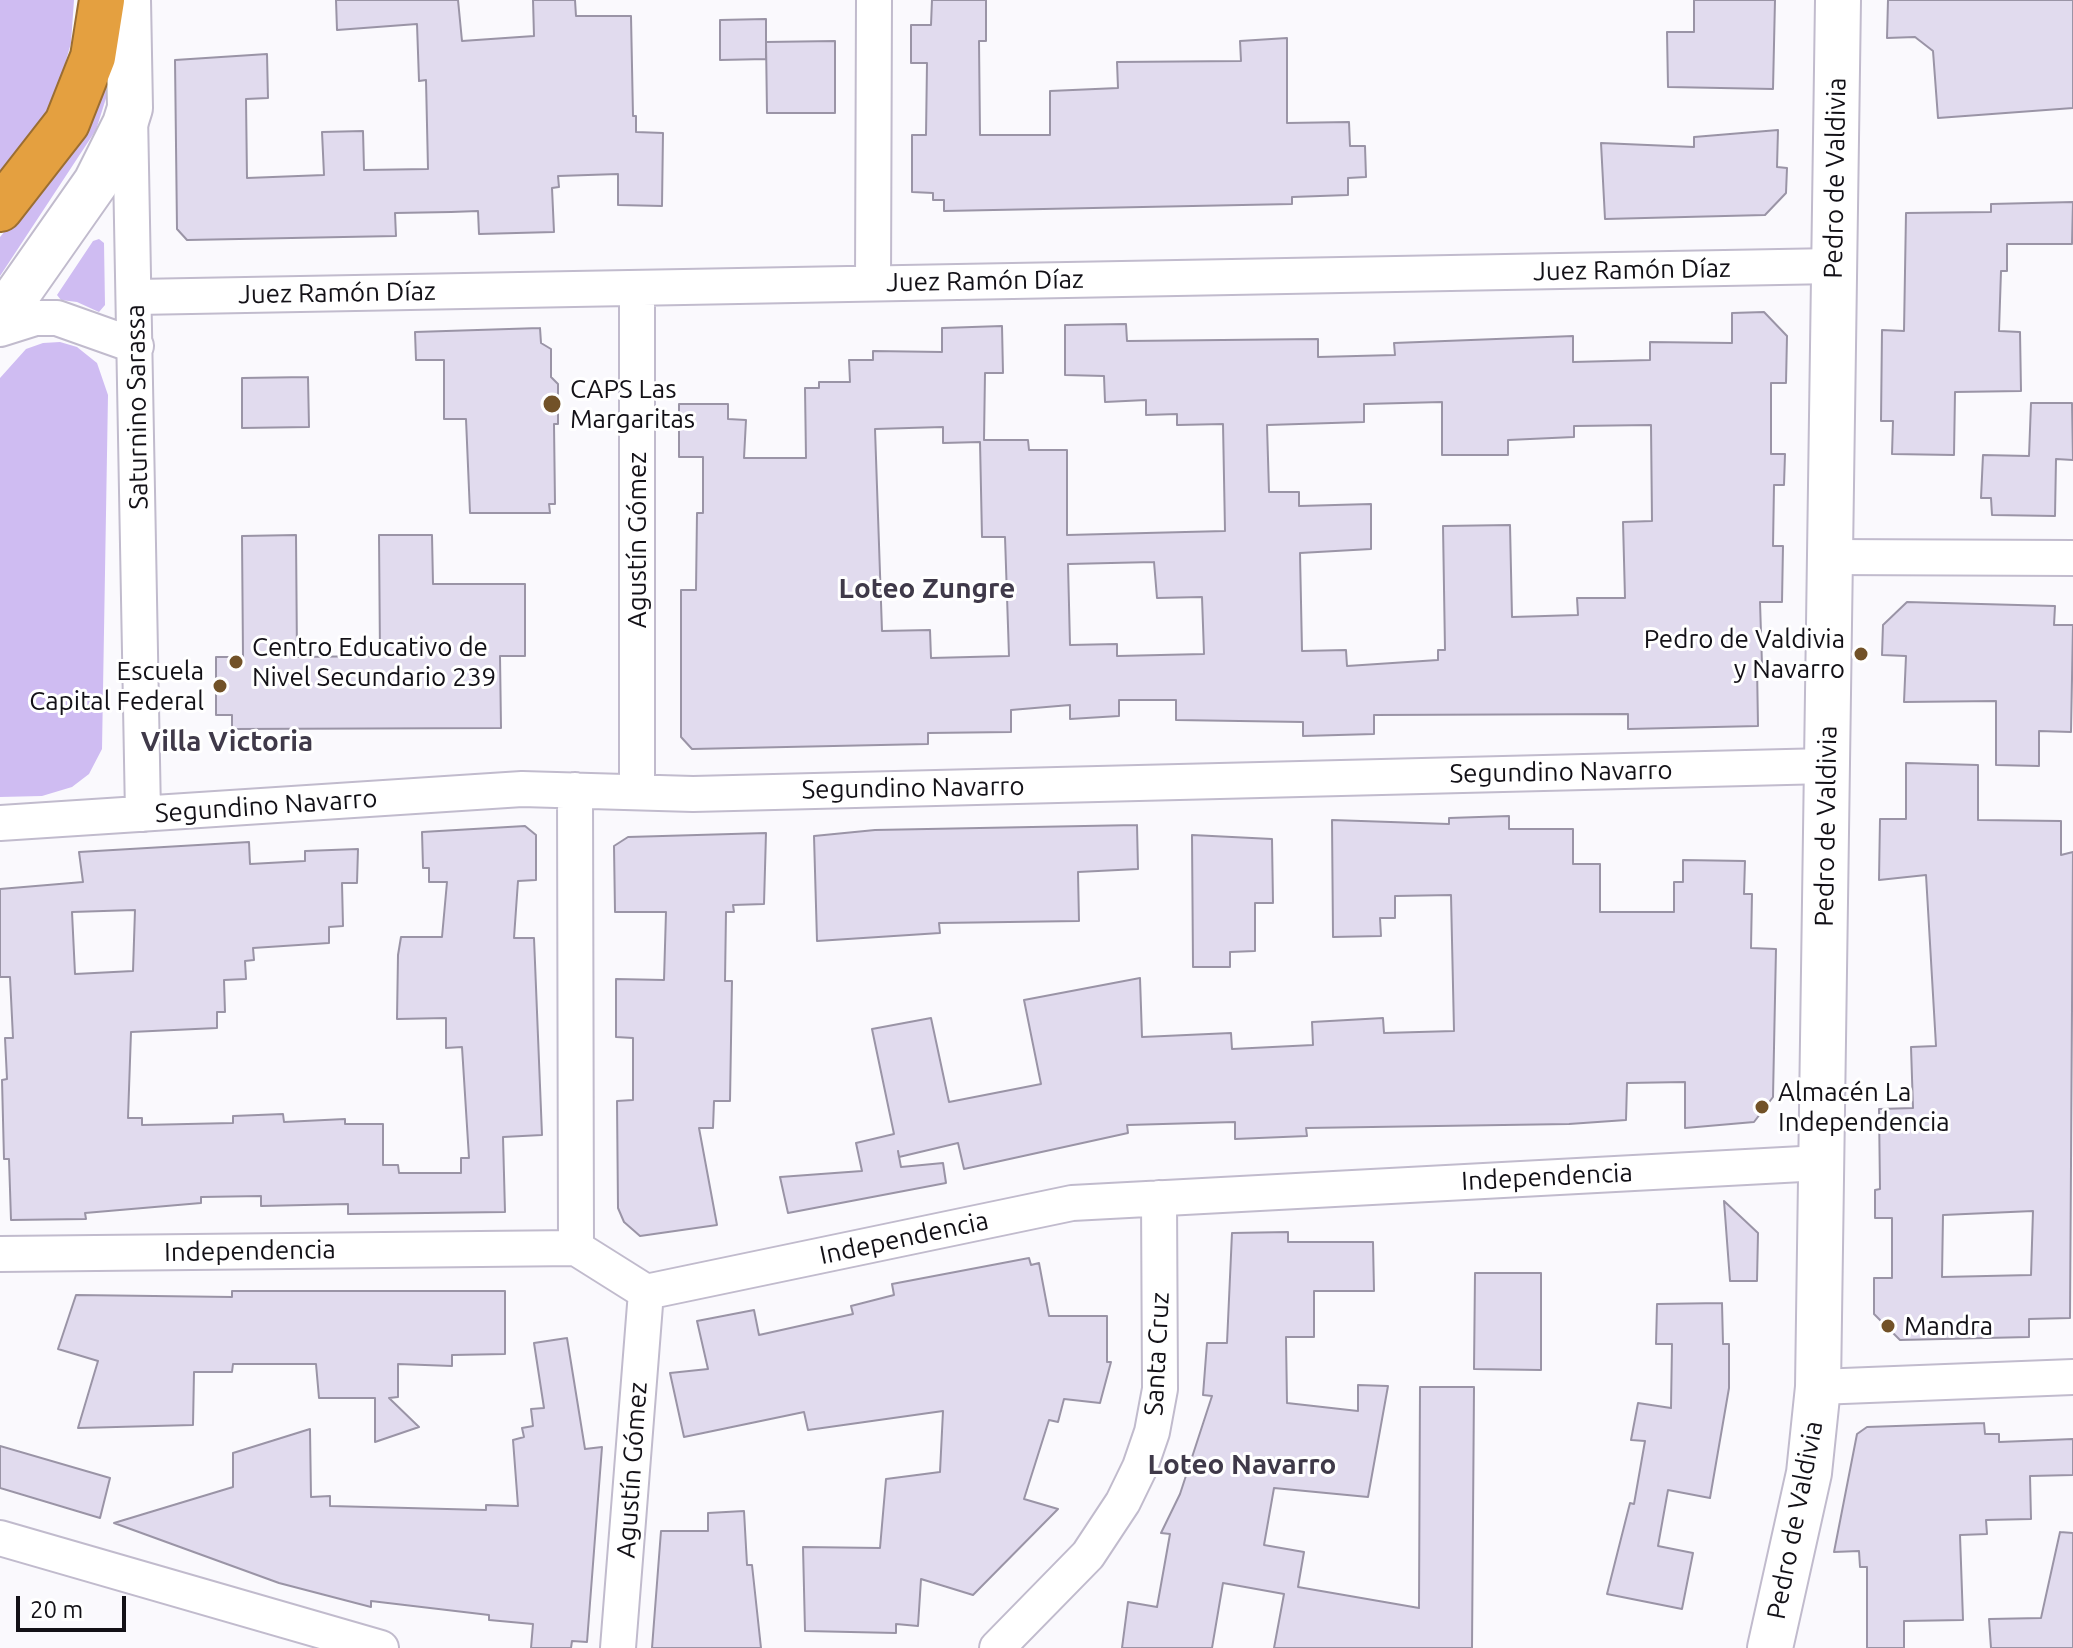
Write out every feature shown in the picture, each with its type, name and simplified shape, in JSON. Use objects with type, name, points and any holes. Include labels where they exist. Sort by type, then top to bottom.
[{"type":"highway","points":[[0,209],[67,123],[93,57],[102,0]]},
{"type":"street","name":"Saturnino Sarassa","points":[[128,0],[136,297],[143,814]]},
{"type":"street","points":[[873,283],[874,0]]},
{"type":"street","name":"Pedro de Valdivia","points":[[1770,1648],[1809,1473],[1818,1387],[1838,0]]},
{"type":"street","points":[[0,319],[96,182],[130,108]]},
{"type":"street","name":"Juez Ramón Díaz","points":[[136,297],[1834,266]]},
{"type":"street","name":"Agustín Gómez","points":[[637,288],[637,792]]},
{"type":"street","points":[[0,329],[35,318],[57,318],[136,346]]},
{"type":"street","points":[[1830,557],[2073,558]]},
{"type":"street","name":"Segundino Navarro","points":[[0,823],[522,789],[693,794],[1827,766]]},
{"type":"street","points":[[575,790],[576,1248],[646,1292]]},
{"type":"street","name":"Independencia","points":[[646,1292],[1072,1203],[1821,1163]]},
{"type":"street","name":"Santa Cruz","points":[[997,1648],[1088,1555],[1123,1502],[1140,1467],[1152,1432],[1160,1389],[1159,1198]]},
{"type":"street","name":"Independencia","points":[[0,1254],[576,1248]]},
{"type":"street","name":"Agustín Gómez","points":[[618,1648],[646,1292]]},
{"type":"street","points":[[1818,1387],[2073,1377]]},
{"type":"street","points":[[0,1538],[381,1648]]},
{"type":"shaded area","points":[[0,0],[74,0],[71,43],[53,107],[0,178]]},
{"type":"shaded area","points":[[109,57],[108,92],[96,130],[0,276],[0,237],[75,147]]},
{"type":"shaded area","points":[[99,239],[104,243],[105,305],[99,312],[77,302],[61,300],[57,295],[93,241]]},
{"type":"shaded area","points":[[60,342],[77,347],[97,363],[108,395],[102,749],[89,774],[72,787],[42,796],[0,797],[0,378],[26,349],[43,343]]},
{"type":"building","points":[[336,0],[458,0],[462,41],[534,36],[533,0],[575,0],[576,16],[631,16],[633,116],[636,116],[636,132],[663,133],[662,206],[618,205],[618,174],[558,176],[559,187],[552,188],[554,232],[479,234],[478,211],[395,213],[396,236],[187,240],[177,229],[175,60],[267,54],[268,98],[246,99],[247,178],[324,175],[322,132],[363,131],[364,170],[428,169],[426,80],[419,81],[417,24],[337,30]]},
{"type":"building","points":[[932,0],[986,0],[986,41],[979,41],[980,135],[1050,135],[1050,91],[1118,88],[1117,62],[1241,61],[1240,41],[1287,38],[1287,123],[1349,122],[1350,146],[1365,146],[1366,177],[1348,178],[1348,195],[1292,197],[1292,204],[944,211],[944,200],[933,200],[933,193],[912,192],[912,135],[926,135],[927,63],[911,63],[911,25],[931,25]]},
{"type":"building","points":[[1694,0],[1775,0],[1773,89],[1668,87],[1667,32],[1694,32]]},
{"type":"building","points":[[1888,0],[2073,0],[2073,108],[1938,118],[1933,51],[1915,37],[1887,38]]},
{"type":"building","points":[[766,19],[766,59],[720,60],[720,20]]},
{"type":"building","points":[[835,41],[835,113],[767,113],[766,42]]},
{"type":"building","points":[[1778,130],[1777,167],[1787,168],[1786,193],[1765,215],[1605,219],[1601,143],[1694,147],[1694,137]]},
{"type":"building","points":[[2073,202],[2072,244],[2007,244],[2007,271],[2001,271],[1999,331],[2020,332],[2021,391],[1955,392],[1954,455],[1892,454],[1893,421],[1881,421],[1882,330],[1904,331],[1906,213],[1991,212],[1991,204]]},
{"type":"building","points":[[1764,312],[1787,336],[1786,383],[1771,383],[1771,454],[1785,454],[1784,485],[1774,485],[1773,546],[1783,546],[1782,602],[1760,602],[1762,665],[1757,665],[1758,726],[1628,729],[1628,714],[1374,715],[1374,734],[1303,736],[1303,722],[1176,720],[1176,700],[1119,700],[1119,716],[1070,719],[1070,705],[1011,710],[1011,732],[928,733],[928,744],[692,749],[681,737],[681,590],[696,590],[697,513],[703,513],[703,457],[679,457],[679,404],[728,404],[728,419],[746,420],[744,458],[806,458],[805,388],[819,388],[819,382],[850,382],[849,360],[873,360],[873,351],[942,352],[942,328],[1002,326],[1003,373],[985,373],[984,440],[1028,440],[1029,450],[1067,450],[1067,535],[1225,531],[1223,424],[1177,425],[1177,414],[1146,415],[1146,400],[1105,402],[1104,376],[1065,375],[1065,325],[1126,324],[1127,341],[1318,339],[1318,357],[1395,355],[1394,343],[1573,336],[1573,362],[1650,360],[1650,342],[1732,343],[1732,313]],"holes":[[[1442,402],[1442,455],[1508,455],[1508,440],[1574,437],[1574,426],[1651,425],[1652,521],[1623,522],[1625,598],[1577,598],[1578,615],[1512,617],[1510,525],[1443,526],[1445,650],[1438,650],[1438,660],[1347,666],[1346,650],[1302,651],[1300,553],[1371,549],[1371,504],[1299,506],[1299,492],[1269,492],[1267,425],[1364,422],[1364,404]],[[943,427],[943,443],[980,442],[982,537],[1005,537],[1009,656],[931,658],[930,630],[882,631],[875,429]],[[1154,562],[1157,598],[1202,597],[1204,654],[1117,656],[1117,644],[1070,645],[1068,564]]]},
{"type":"building","points":[[540,328],[541,343],[551,349],[551,377],[558,384],[558,424],[554,424],[555,504],[549,504],[550,513],[470,513],[466,419],[444,419],[444,360],[416,360],[415,332]]},
{"type":"building","points":[[308,377],[309,427],[242,428],[242,378]]},
{"type":"building","points":[[2031,403],[2072,403],[2073,460],[2056,459],[2055,516],[1992,515],[1991,498],[1981,498],[1983,455],[2029,456]]},
{"type":"building","points":[[296,535],[297,657],[380,656],[379,535],[432,535],[433,584],[525,584],[525,656],[500,656],[501,728],[232,729],[232,715],[216,715],[216,657],[243,657],[242,536]]},
{"type":"building","points":[[1907,602],[2055,606],[2054,625],[2073,625],[2071,732],[2039,731],[2039,766],[1996,765],[1996,701],[1904,702],[1906,656],[1882,655],[1883,625]]},
{"type":"building","points":[[1906,763],[1978,765],[1978,820],[2061,821],[2061,855],[2073,852],[2070,1318],[2029,1319],[2029,1337],[1900,1340],[1874,1314],[1874,1278],[1892,1278],[1892,1218],[1875,1218],[1875,1190],[1880,1189],[1879,1109],[1913,1108],[1911,1047],[1936,1046],[1926,875],[1879,880],[1880,819],[1906,819]],"holes":[[[2033,1211],[2031,1275],[1942,1277],[1943,1215]]]},
{"type":"building","points":[[1509,816],[1509,829],[1573,829],[1573,864],[1600,864],[1600,912],[1674,912],[1674,882],[1683,882],[1683,860],[1745,861],[1744,894],[1752,894],[1751,948],[1776,949],[1773,1097],[1754,1122],[1685,1128],[1685,1082],[1627,1083],[1626,1120],[1569,1124],[1306,1128],[1307,1136],[1235,1139],[1235,1122],[1127,1125],[1128,1133],[964,1169],[958,1143],[899,1157],[901,1167],[943,1163],[946,1183],[788,1213],[780,1177],[862,1171],[856,1143],[894,1134],[872,1029],[931,1018],[949,1102],[1041,1084],[1024,1000],[1140,978],[1142,1037],[1231,1033],[1232,1049],[1313,1045],[1312,1022],[1383,1018],[1384,1033],[1454,1031],[1451,895],[1395,896],[1395,918],[1380,918],[1381,936],[1333,937],[1332,820],[1449,824],[1449,818]]},
{"type":"building","points":[[1137,825],[1138,869],[1078,872],[1079,921],[939,923],[940,933],[817,941],[814,836],[875,830]]},
{"type":"building","points":[[525,826],[536,835],[536,880],[518,881],[514,938],[534,938],[542,1135],[503,1137],[505,1212],[348,1214],[348,1204],[261,1206],[261,1196],[201,1197],[201,1203],[85,1213],[86,1219],[11,1220],[9,1159],[4,1159],[2,1080],[7,1079],[5,1038],[13,1038],[10,977],[0,977],[0,889],[83,882],[79,852],[249,842],[250,864],[305,861],[305,851],[358,849],[357,883],[342,883],[343,926],[329,927],[329,943],[253,948],[254,960],[245,961],[246,979],[224,980],[225,1012],[217,1012],[217,1028],[131,1032],[128,1118],[142,1118],[142,1125],[233,1123],[233,1116],[283,1114],[284,1122],[345,1119],[345,1124],[383,1124],[383,1165],[398,1165],[399,1173],[461,1173],[461,1158],[469,1158],[462,1047],[446,1048],[446,1018],[397,1019],[401,937],[442,937],[447,882],[429,882],[429,868],[423,868],[422,832]],"holes":[[[135,910],[133,971],[75,974],[72,912]]]},
{"type":"building","points":[[766,833],[764,904],[733,905],[734,912],[726,912],[725,981],[732,981],[730,1101],[714,1101],[713,1128],[699,1128],[717,1225],[640,1236],[624,1222],[618,1208],[617,1101],[633,1100],[633,1038],[616,1037],[616,979],[664,980],[666,912],[615,912],[614,846],[628,837]]},
{"type":"building","points":[[1192,835],[1272,839],[1273,903],[1255,903],[1255,951],[1230,952],[1230,967],[1193,967]]},
{"type":"building","points":[[1724,1201],[1758,1233],[1757,1281],[1730,1281]]},
{"type":"building","points":[[1288,1232],[1288,1242],[1373,1242],[1374,1291],[1314,1291],[1314,1337],[1286,1337],[1287,1403],[1358,1411],[1358,1385],[1388,1386],[1368,1497],[1274,1488],[1264,1545],[1304,1552],[1298,1587],[1419,1608],[1420,1387],[1474,1387],[1472,1648],[1274,1648],[1284,1594],[1223,1583],[1212,1648],[1122,1648],[1128,1602],[1157,1607],[1170,1534],[1161,1533],[1180,1494],[1212,1396],[1203,1395],[1207,1343],[1227,1343],[1232,1233]]},
{"type":"building","points":[[1029,1258],[1031,1265],[1039,1263],[1049,1316],[1107,1316],[1107,1362],[1111,1362],[1100,1403],[1064,1399],[1058,1422],[1049,1420],[1024,1499],[1058,1509],[973,1595],[921,1579],[918,1626],[896,1624],[896,1633],[805,1631],[803,1547],[880,1548],[886,1479],[940,1472],[943,1411],[808,1430],[804,1412],[684,1437],[670,1373],[708,1369],[697,1321],[754,1310],[759,1335],[853,1314],[851,1306],[894,1295],[892,1284]]},
{"type":"building","points":[[1475,1273],[1541,1273],[1541,1370],[1474,1369]]},
{"type":"building","points":[[232,1291],[505,1291],[505,1354],[452,1355],[452,1366],[398,1364],[398,1397],[389,1398],[419,1427],[375,1442],[375,1398],[319,1398],[316,1364],[233,1364],[232,1372],[194,1372],[193,1425],[78,1428],[98,1361],[58,1349],[76,1295],[232,1297]]},
{"type":"building","points":[[1722,1303],[1723,1344],[1729,1344],[1729,1388],[1710,1498],[1668,1490],[1658,1546],[1693,1553],[1682,1609],[1607,1594],[1630,1503],[1634,1504],[1645,1441],[1631,1440],[1638,1403],[1671,1408],[1672,1344],[1656,1344],[1657,1304]]},
{"type":"building","points":[[567,1338],[585,1449],[602,1447],[587,1642],[572,1641],[571,1648],[531,1648],[533,1624],[489,1620],[489,1615],[371,1601],[371,1607],[279,1583],[114,1523],[233,1487],[233,1453],[310,1429],[311,1497],[330,1496],[330,1506],[486,1510],[486,1505],[518,1506],[513,1440],[524,1437],[522,1428],[533,1426],[531,1409],[544,1408],[534,1343]]},
{"type":"building","points":[[1984,1423],[1985,1434],[1999,1434],[1999,1442],[2073,1439],[2073,1475],[2030,1476],[2031,1519],[1986,1520],[1987,1534],[1960,1535],[1963,1620],[1904,1621],[1904,1648],[1867,1648],[1867,1567],[1860,1567],[1859,1551],[1834,1552],[1857,1434],[1867,1427]]},
{"type":"building","points":[[0,1446],[110,1478],[100,1518],[0,1488]]},
{"type":"building","points":[[744,1511],[747,1565],[752,1565],[761,1648],[652,1648],[661,1531],[708,1531],[708,1513]]},
{"type":"building","points":[[2060,1532],[2073,1533],[2073,1648],[1991,1648],[1989,1619],[2041,1618]]},
{"type":"place","name":"CAPS Las Margaritas","points":[[552,404]]},
{"type":"place","name":"Pedro de Valdivia y Navarro","points":[[1861,654]]},
{"type":"place","name":"Centro Educativo de Nivel Secundario 239","points":[[236,662]]},
{"type":"place","name":"Escuela Capital Federal","points":[[220,686]]},
{"type":"place","name":"Almacén La Independencia","points":[[1762,1107]]},
{"type":"place","name":"Mandra","points":[[1888,1326]]},
{"type":"district","name":"Loteo Zungre","points":[[927,589]]},
{"type":"district","name":"Villa Victoria","points":[[227,742]]},
{"type":"district","name":"Loteo Navarro","points":[[1242,1465]]}]
